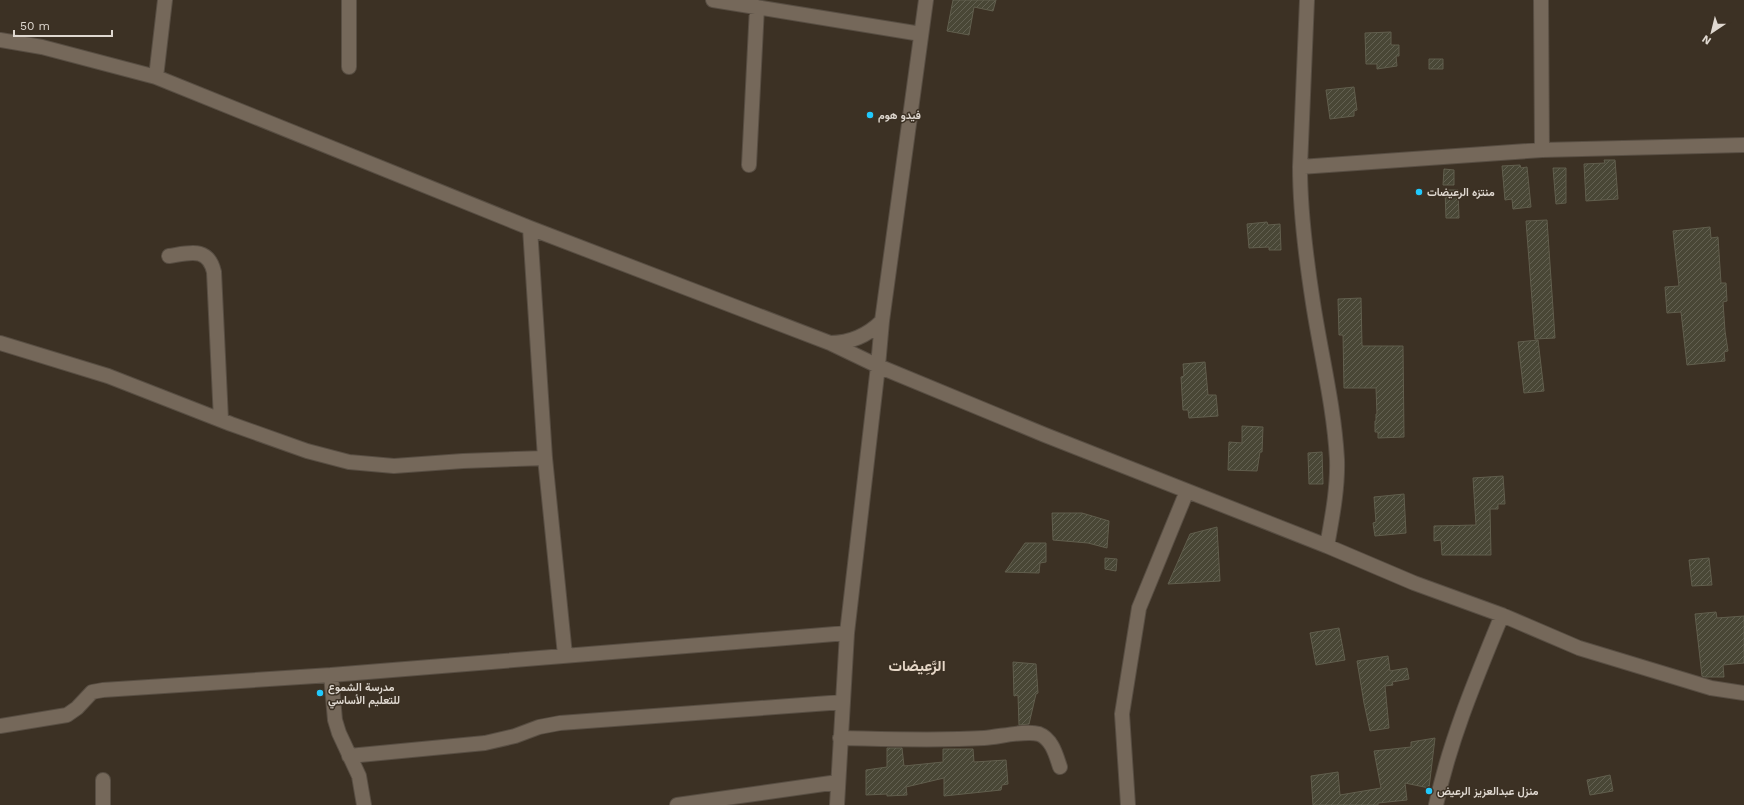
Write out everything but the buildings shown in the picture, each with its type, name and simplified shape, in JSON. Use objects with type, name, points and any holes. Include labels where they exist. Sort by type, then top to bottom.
[{"type":"street","points":[[156,77],[165,0]]},
{"type":"street","points":[[349,0],[349,66]]},
{"type":"street","points":[[713,0],[921,34]]},
{"type":"street","points":[[837,805],[847,632],[882,321],[926,0]]},
{"type":"street","points":[[1307,0],[1300,168],[1301,214],[1313,303],[1329,397],[1337,460],[1334,504],[1327,546]]},
{"type":"street","points":[[1541,0],[1542,150]]},
{"type":"street","points":[[749,165],[757,8]]},
{"type":"street","points":[[0,40],[42,47],[156,77],[530,228],[830,343],[878,366],[1045,435],[1327,546],[1414,583],[1502,615],[1579,648],[1711,688],[1744,693]]},
{"type":"street","points":[[1300,168],[1542,150],[1744,145]]},
{"type":"street","points":[[530,228],[545,458],[565,656]]},
{"type":"street","points":[[169,256],[196,252],[207,257],[212,262],[214,272],[221,420]]},
{"type":"street","points":[[830,343],[839,343],[859,338],[872,331],[882,321]]},
{"type":"street","points":[[0,343],[108,376],[221,420],[307,451],[349,462],[394,466],[463,461],[545,458]]},
{"type":"street","points":[[1128,805],[1122,714],[1139,608],[1187,491]]},
{"type":"street","points":[[1436,805],[1453,744],[1474,684],[1502,615]]},
{"type":"street","points":[[0,726],[67,715],[77,708],[92,692],[103,690],[565,656],[847,632]]},
{"type":"street","points":[[331,674],[335,720],[349,756],[359,776],[364,805]]},
{"type":"street","points":[[349,756],[485,742],[560,724],[843,702]]},
{"type":"street","points":[[840,738],[984,738],[1026,733],[1038,734],[1045,738],[1053,747],[1060,766]]},
{"type":"street","points":[[103,780],[104,805]]},
{"type":"street","points":[[677,805],[838,782]]},
{"type":"place","name":"فيدو هوم","points":[[870,115]]},
{"type":"place","name":"منتزه الرعيضات","points":[[1419,192]]},
{"type":"place","name":"مدرسة الشموع للتعليم الأساسي","points":[[320,693]]},
{"type":"place","name":"منزل عبدالعزيز الرعيض","points":[[1429,791]]},
{"type":"district","name":"الرَّعِيضات","points":[[917,666]]}]
